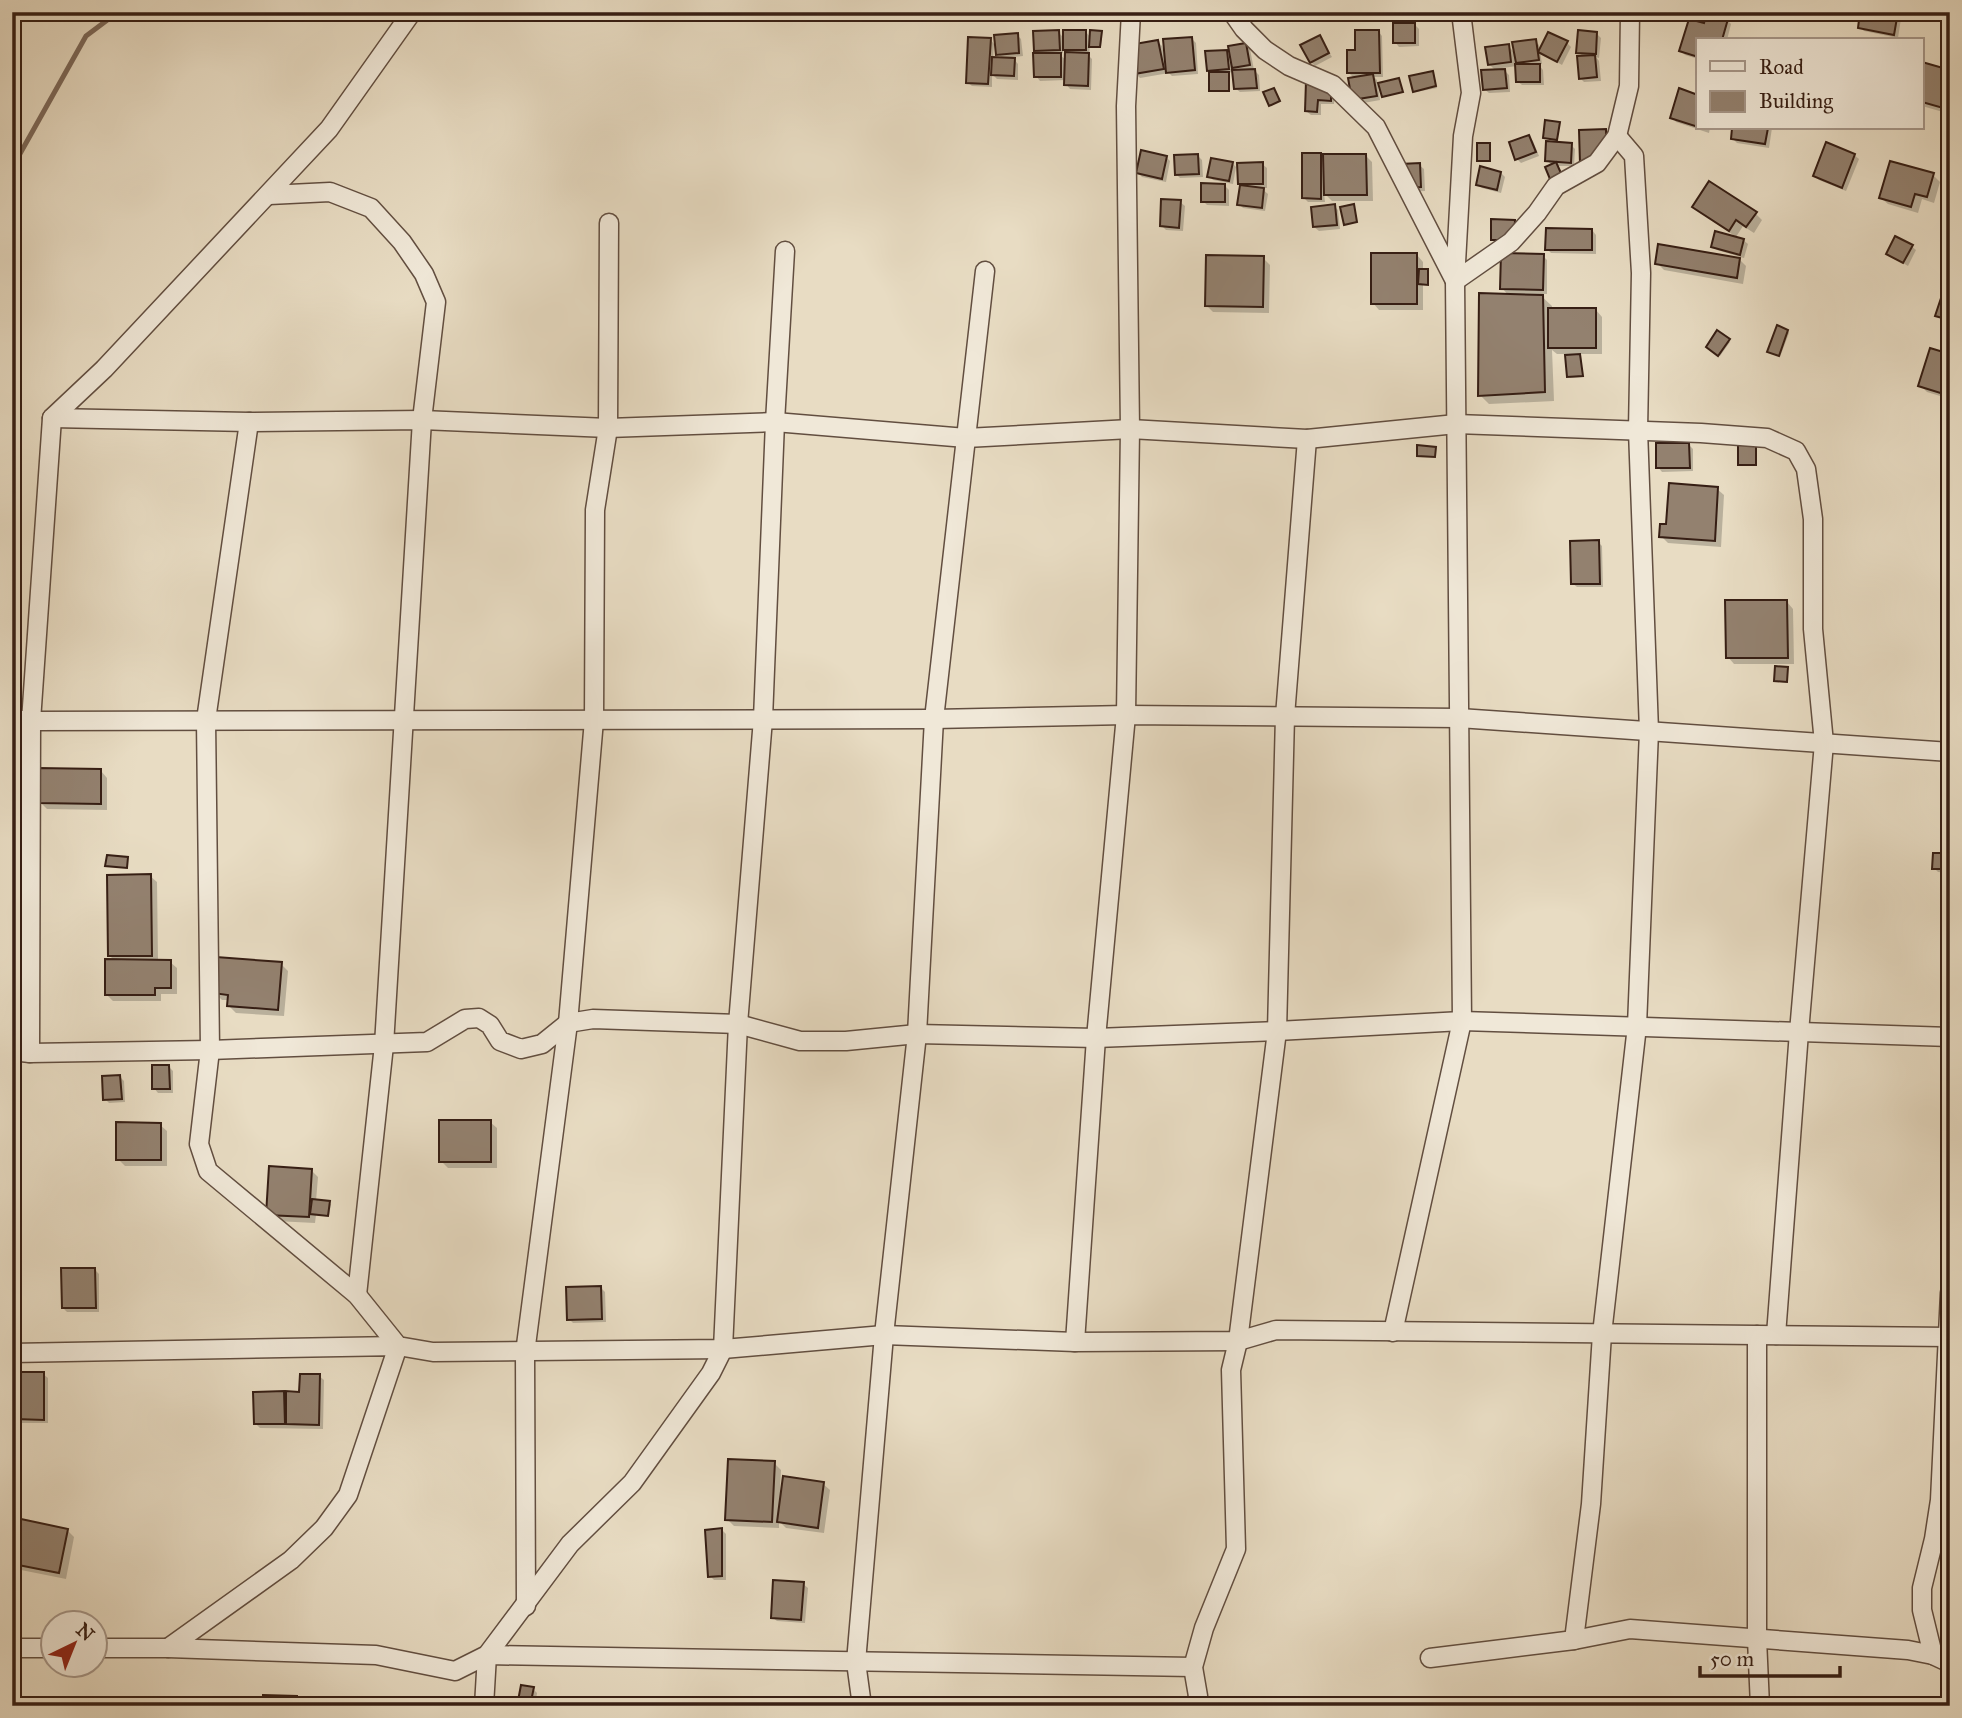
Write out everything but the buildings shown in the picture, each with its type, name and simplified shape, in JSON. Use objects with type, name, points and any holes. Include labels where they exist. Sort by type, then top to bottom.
[{"type":"street","points":[[412,12],[329,129],[104,369],[52,418],[31,721],[21,1052],[210,1050],[427,1042],[465,1018],[479,1018],[490,1026],[500,1041],[521,1049],[542,1044],[568,1023],[593,1019],[738,1024],[800,1041],[846,1041],[917,1034],[1096,1038],[1462,1021],[1950,1037]]},
{"type":"street","points":[[1075,1342],[1096,1038],[1126,715],[1130,429],[1126,106],[1131,12]]},
{"type":"street","points":[[1232,12],[1265,50],[1289,66],[1333,85],[1376,127],[1455,281]]},
{"type":"street","points":[[1393,1332],[1462,1021],[1455,281],[1463,136],[1471,93],[1461,12]]},
{"type":"street","points":[[1455,281],[1511,242],[1537,214],[1556,186],[1597,163],[1617,136],[1629,86],[1630,12]]},
{"type":"street","points":[[1574,1640],[1591,1504],[1602,1334],[1637,1027],[1649,731],[1638,430],[1640,273],[1634,156],[1617,136]]},
{"type":"street","points":[[269,194],[330,192],[371,208],[402,242],[424,274],[436,302],[422,420],[384,1045],[357,1295]]},
{"type":"street","points":[[526,1606],[525,1353],[568,1023],[594,720],[595,510],[608,428],[608,223]]},
{"type":"street","points":[[484,1706],[487,1656],[570,1544],[632,1483],[712,1373],[723,1349],[738,1024],[763,719],[785,251]]},
{"type":"street","points":[[862,1706],[856,1662],[884,1335],[917,1034],[934,719],[985,271]]},
{"type":"street","points":[[52,418],[249,422],[422,420],[608,428],[775,422],[966,438],[1130,429],[1307,439],[1456,424],[1638,430],[1767,438],[1796,451],[1806,469],[1813,519],[1813,629],[1824,743],[1776,1335]]},
{"type":"street","points":[[249,422],[206,720],[210,1050],[199,1144],[208,1171],[357,1295],[398,1346]]},
{"type":"street","points":[[1195,1706],[1198,1696],[1194,1667],[1204,1628],[1236,1549],[1231,1370],[1238,1341],[1277,1031],[1285,716],[1307,439]]},
{"type":"street","points":[[12,719],[934,719],[1126,715],[1459,718],[1950,752]]},
{"type":"street","points":[[1941,1659],[1922,1610],[1922,1588],[1940,1500],[1950,1293]]},
{"type":"street","points":[[12,1353],[398,1346],[433,1352],[525,1353],[723,1349],[884,1335],[1075,1342],[1238,1341],[1276,1330],[1948,1337]]},
{"type":"street","points":[[1757,1335],[1757,1639],[1760,1706]]},
{"type":"street","points":[[168,1648],[291,1560],[324,1528],[348,1495],[398,1346]]},
{"type":"street","points":[[1430,1658],[1574,1640],[1630,1629],[1908,1650],[1941,1659]]},
{"type":"street","points":[[12,1648],[38,1648]]},
{"type":"street","points":[[108,1648],[376,1655],[455,1671],[487,1656],[1194,1667]]},
{"type":"waterway","points":[[12,168],[86,36],[118,12]]}]
